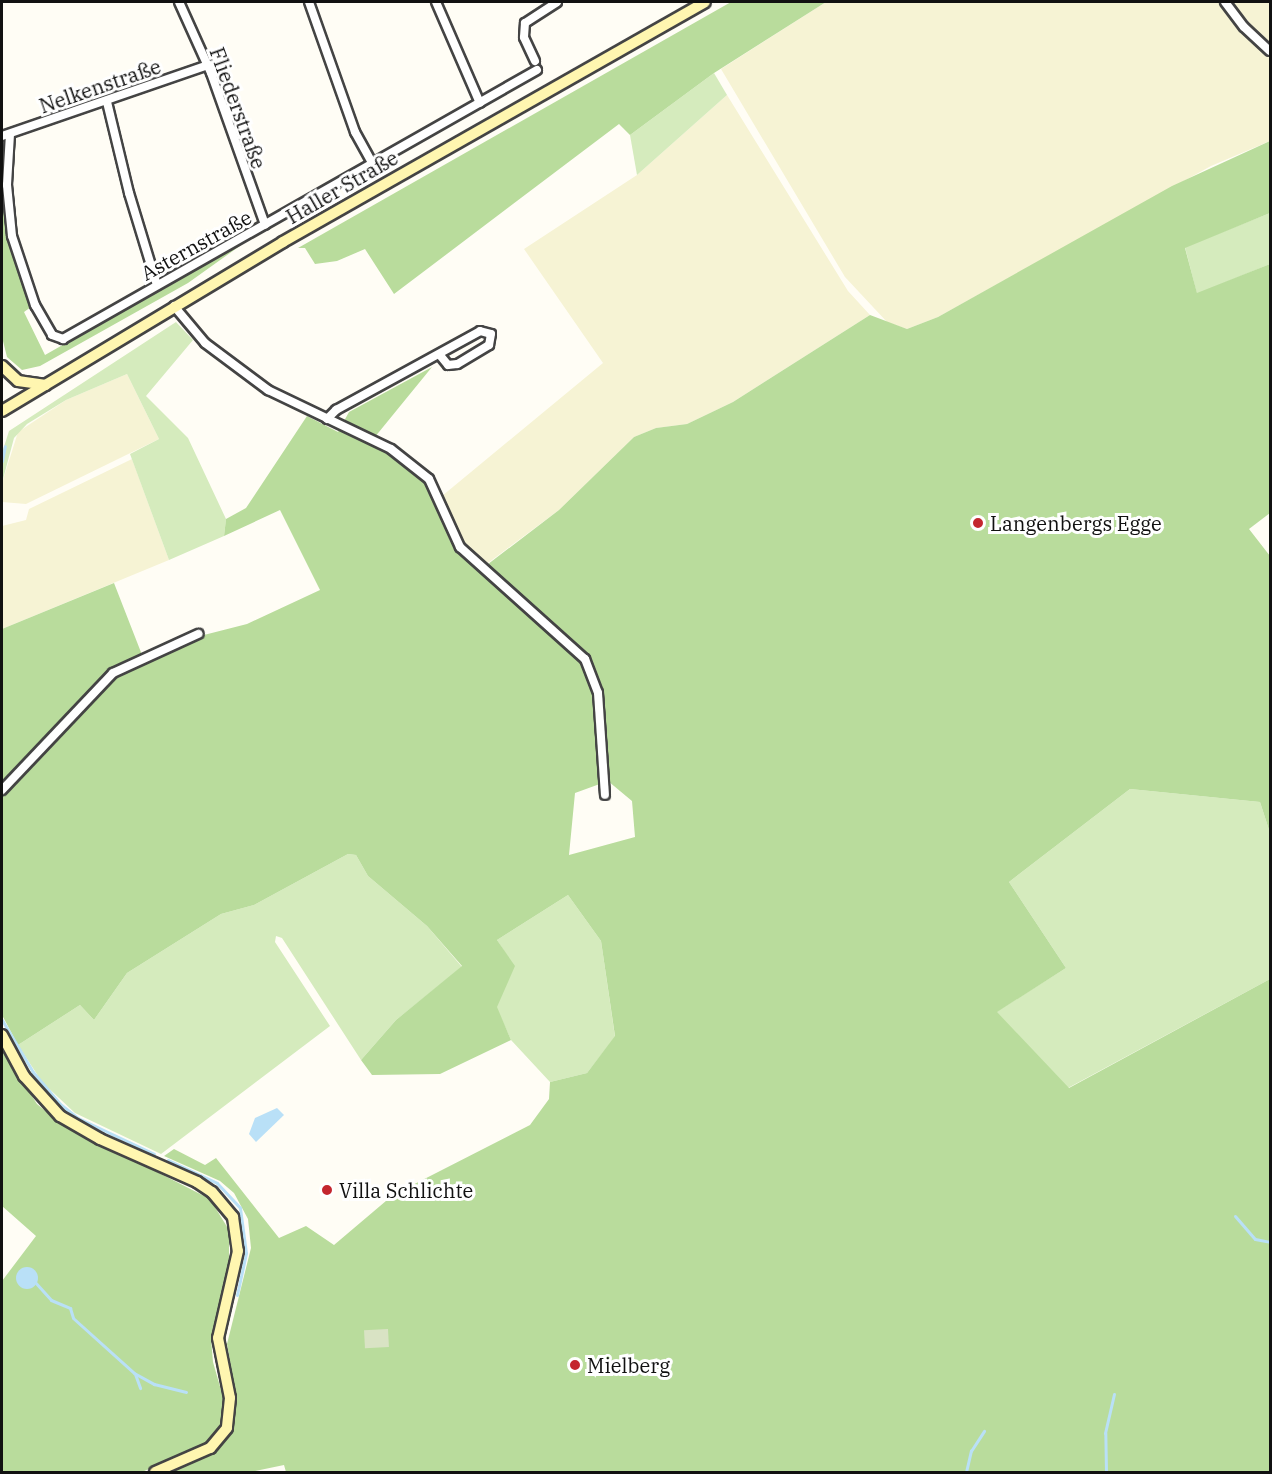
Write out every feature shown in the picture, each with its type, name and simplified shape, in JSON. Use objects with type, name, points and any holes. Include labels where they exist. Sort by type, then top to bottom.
[{"type":"main road","name":"Haller Straße","points":[[2,411],[51,384],[174,306],[705,2]]},
{"type":"main road","points":[[2,366],[18,381],[51,384]]},
{"type":"main road","points":[[2,1035],[24,1076],[60,1116],[100,1139],[197,1182],[212,1192],[233,1217],[238,1251],[218,1338],[230,1398],[227,1428],[210,1448],[155,1473]]},
{"type":"street","name":"Fliederstraße","points":[[179,2],[208,65],[265,225]]},
{"type":"street","points":[[309,2],[356,132],[372,163]]},
{"type":"street","points":[[436,2],[480,103]]},
{"type":"street","name":"Asternstraße","points":[[6,135],[7,185],[12,236],[35,305],[52,334],[69,338],[157,285],[480,103],[536,66],[524,37],[525,23],[557,2]]},
{"type":"street","points":[[1225,2],[1244,27],[1270,51]]},
{"type":"street","name":"Nelkenstraße","points":[[6,135],[107,102],[208,65]]},
{"type":"street","points":[[107,102],[129,193],[157,285]]},
{"type":"street","points":[[174,306],[218,355],[285,400],[391,449],[420,469],[435,488],[460,547],[585,659],[601,711],[604,795]]},
{"type":"street","points":[[327,419],[336,410],[440,355],[480,331],[491,334],[489,345],[457,364],[448,365],[440,355]]},
{"type":"street","points":[[2,790],[113,673],[198,634]]},
{"type":"shaded area","points":[[826,2],[1221,2],[1242,31],[1270,57],[1270,141],[1211,166],[938,317],[907,329],[887,322],[845,277],[721,69]]},
{"type":"shaded area","points":[[1232,2],[1270,2],[1270,43],[1254,28]]},
{"type":"shaded area","points":[[727,95],[848,291],[870,315],[733,402],[687,424],[656,428],[634,437],[559,510],[484,566],[464,548],[453,530],[442,496],[603,363],[524,249],[637,175]]},
{"type":"shaded area","points":[[127,374],[159,439],[26,504],[2,502],[2,483],[18,432],[66,400]]},
{"type":"shaded area","points":[[132,459],[169,560],[2,629],[2,526],[26,520],[29,509]]},
{"type":"green space","points":[[731,2],[826,2],[714,73],[630,135],[619,124],[394,294],[365,249],[337,261],[315,264],[305,248],[298,248]]},
{"type":"green space","points":[[714,73],[727,95],[637,175],[630,135]]},
{"type":"green space","points":[[1270,141],[1270,213],[1185,248],[1197,293],[1270,264],[1270,513],[1249,529],[1270,556],[1270,833],[1260,802],[1130,789],[1009,882],[1066,968],[997,1012],[1069,1088],[1270,979],[1270,1472],[286,1472],[284,1465],[251,1472],[168,1472],[217,1449],[234,1424],[235,1391],[227,1344],[251,1248],[248,1219],[234,1193],[220,1181],[164,1156],[174,1149],[205,1165],[216,1158],[279,1238],[306,1226],[334,1245],[393,1195],[530,1125],[549,1099],[550,1082],[587,1073],[615,1036],[601,941],[568,895],[497,940],[515,966],[497,1007],[511,1040],[440,1074],[372,1075],[361,1060],[396,1020],[462,966],[427,926],[368,876],[356,855],[348,854],[254,905],[221,914],[127,973],[94,1020],[80,1005],[18,1045],[2,1015],[2,629],[114,583],[144,660],[200,636],[247,624],[320,590],[280,510],[224,536],[226,519],[246,508],[307,416],[338,432],[349,412],[432,367],[370,443],[389,452],[419,475],[435,498],[450,541],[479,571],[559,510],[634,437],[656,428],[687,424],[733,402],[870,315],[907,329],[938,317],[1172,186]],"holes":[[[608,781],[632,801],[635,837],[569,855],[575,793]]]},
{"type":"green space","points":[[2,148],[6,237],[31,307],[24,312],[45,355],[251,238],[188,283],[40,366],[22,370],[7,357],[2,337]]},
{"type":"green space","points":[[1270,213],[1270,264],[1197,294],[1185,247]]},
{"type":"green space","points":[[176,322],[193,340],[146,396],[188,438],[226,519],[224,536],[169,560],[130,454],[159,439],[127,374],[66,400],[27,424],[14,438],[2,483],[2,453],[9,431]]},
{"type":"green space","points":[[1130,789],[1260,802],[1270,833],[1270,979],[1068,1088],[996,1012],[1066,968],[1009,882]]},
{"type":"green space","points":[[348,854],[356,855],[368,876],[427,926],[462,967],[396,1020],[361,1060],[282,938],[276,936],[275,942],[330,1026],[161,1154],[75,1113],[42,1082],[18,1045],[80,1005],[94,1020],[127,973],[221,914],[254,905]]},
{"type":"green space","points":[[568,895],[601,941],[615,1037],[587,1073],[550,1082],[511,1040],[496,1007],[514,966],[497,940]]},
{"type":"green space","points":[[2,1050],[37,1104],[57,1121],[210,1199],[229,1230],[229,1263],[211,1339],[213,1362],[225,1404],[221,1424],[204,1444],[142,1472],[2,1472],[2,1281],[36,1236],[2,1206]]},
{"type":"green space","points":[[388,1329],[389,1347],[365,1348],[364,1330]]},
{"type":"water","points":[[277,1108],[284,1115],[256,1142],[249,1134],[255,1118]]},
{"type":"water","points":[[27,1267],[35,1270],[38,1278],[35,1286],[27,1289],[19,1286],[16,1278],[19,1270]]},
{"type":"waterway","points":[[2,461],[5,446]]},
{"type":"waterway","points":[[2,1020],[33,1072],[60,1104],[78,1118],[154,1154]]},
{"type":"waterway","points":[[168,1160],[217,1183],[240,1208],[246,1253],[237,1295]]},
{"type":"waterway","points":[[1235,1216],[1255,1239],[1270,1242]]},
{"type":"waterway","points":[[34,1281],[51,1300],[70,1308],[73,1318],[134,1373],[154,1384],[186,1392]]},
{"type":"waterway","points":[[135,1374],[140,1388]]},
{"type":"waterway","points":[[1106,1472],[1105,1433],[1114,1394]]},
{"type":"waterway","points":[[966,1472],[971,1451],[984,1431]]},
{"type":"place","name":"Langenbergs Egge","points":[[978,523]]},
{"type":"place","name":"Villa Schlichte","points":[[327,1190]]},
{"type":"place","name":"Mielberg","points":[[575,1365]]}]
